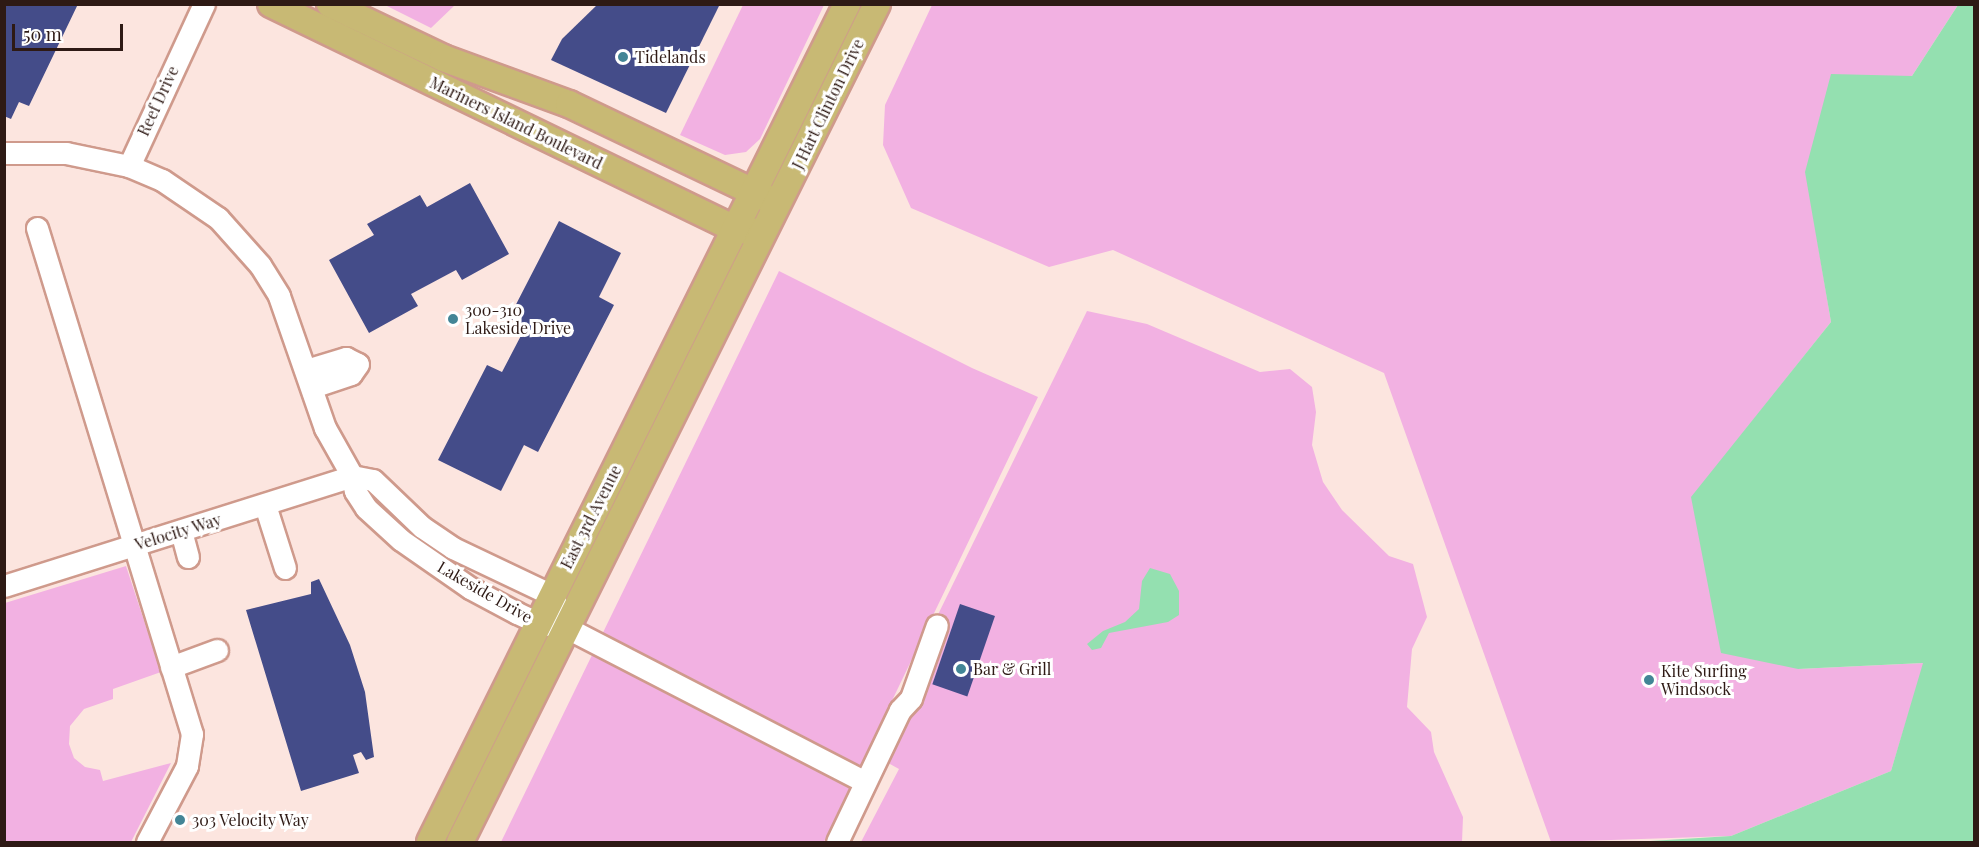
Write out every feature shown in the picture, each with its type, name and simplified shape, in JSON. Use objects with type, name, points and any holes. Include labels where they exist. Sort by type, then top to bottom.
[{"type":"main road","name":"Mariners Island Boulevard","points":[[271,4],[735,229],[764,233]]},
{"type":"main road","name":"Mariners Island Boulevard","points":[[330,4],[443,58],[569,104],[778,204]]},
{"type":"main road","name":"J Hart Clinton Drive","points":[[754,192],[847,4]]},
{"type":"main road","name":"J Hart Clinton Drive","points":[[778,204],[877,4]]},
{"type":"main road","name":"East 3rd Avenue","points":[[430,843],[754,192]]},
{"type":"main road","name":"East 3rd Avenue","points":[[460,843],[778,204]]},
{"type":"street","name":"Reef Drive","points":[[129,166],[204,4]]},
{"type":"street","name":"Lakeside Drive","points":[[4,153],[66,153],[129,166],[192,198],[240,240],[279,296],[325,428],[352,476],[355,491],[366,508],[401,540],[470,588],[538,623],[567,628]]},
{"type":"street","points":[[37,228],[192,734],[187,766],[147,843]]},
{"type":"street","name":"Lakeside Drive","points":[[352,476],[373,480],[422,526],[453,548],[552,595],[567,628]]},
{"type":"street","name":"Velocity Way","points":[[4,586],[352,476]]},
{"type":"street","points":[[266,505],[285,568]]},
{"type":"street","points":[[181,531],[188,558]]},
{"type":"street","points":[[837,843],[900,710],[911,698],[937,625]]},
{"type":"street","points":[[567,628],[866,782]]},
{"type":"street","points":[[171,667],[217,650]]},
{"type":"shaded area","points":[[385,5],[455,5],[431,28]]},
{"type":"shaded area","points":[[743,5],[824,5],[760,139],[746,152],[725,155],[680,135]]},
{"type":"shaded area","points":[[932,5],[1958,5],[1912,76],[1806,172],[1831,322],[1692,497],[1798,669],[1924,663],[1891,771],[1731,836],[1551,842],[1384,373],[1113,250],[1049,267],[911,208],[883,145],[885,105]]},
{"type":"shaded area","points":[[1958,5],[1974,5],[1974,842],[1634,842],[1731,836],[1891,771],[1923,663],[1798,669],[1721,653],[1691,497],[1831,322],[1805,172],[1831,74],[1912,76]]},
{"type":"shaded area","points":[[779,271],[972,368],[1038,397],[824,842],[501,842]]},
{"type":"shaded area","points":[[1087,311],[1147,324],[1260,372],[1290,369],[1312,387],[1316,412],[1312,445],[1323,482],[1342,510],[1389,556],[1413,564],[1427,617],[1412,649],[1407,707],[1431,732],[1434,752],[1463,817],[1462,842],[861,842],[899,769],[870,753]]},
{"type":"shaded area","points":[[126,566],[161,672],[113,689],[113,699],[84,709],[70,726],[69,744],[74,758],[85,767],[100,770],[103,781],[171,763],[131,842],[5,842],[5,603]]},
{"type":"shaded area","points":[[1150,568],[1170,574],[1179,591],[1179,615],[1168,622],[1109,633],[1101,648],[1092,650],[1087,644],[1103,631],[1125,622],[1139,609],[1142,581]]},
{"type":"building","points":[[4,4],[78,4],[29,106],[19,102],[11,119],[4,116]]},
{"type":"building","name":"Tidelands","points":[[598,4],[720,4],[666,113],[551,60],[562,39]]},
{"type":"building","points":[[470,183],[509,254],[462,280],[456,270],[411,294],[418,306],[369,333],[329,260],[374,235],[367,224],[420,195],[427,207]]},
{"type":"building","points":[[559,221],[621,253],[599,297],[614,305],[538,452],[524,445],[501,491],[438,460],[487,365],[502,372],[526,326],[509,318]]},
{"type":"building","points":[[319,579],[350,645],[365,692],[374,757],[366,760],[361,752],[353,755],[359,773],[301,791],[246,610],[311,594],[311,582]]},
{"type":"building","points":[[960,604],[995,616],[967,696],[932,684]]},
{"type":"place","name":"Tidelands","points":[[623,57]]},
{"type":"place","name":"300-310 Lakeside Drive","points":[[453,319]]},
{"type":"place","name":"Bar & Grill","points":[[961,669]]},
{"type":"place","name":"Kite Surfing Windsock","points":[[1649,680]]},
{"type":"place","name":"303 Velocity Way","points":[[180,820]]}]
